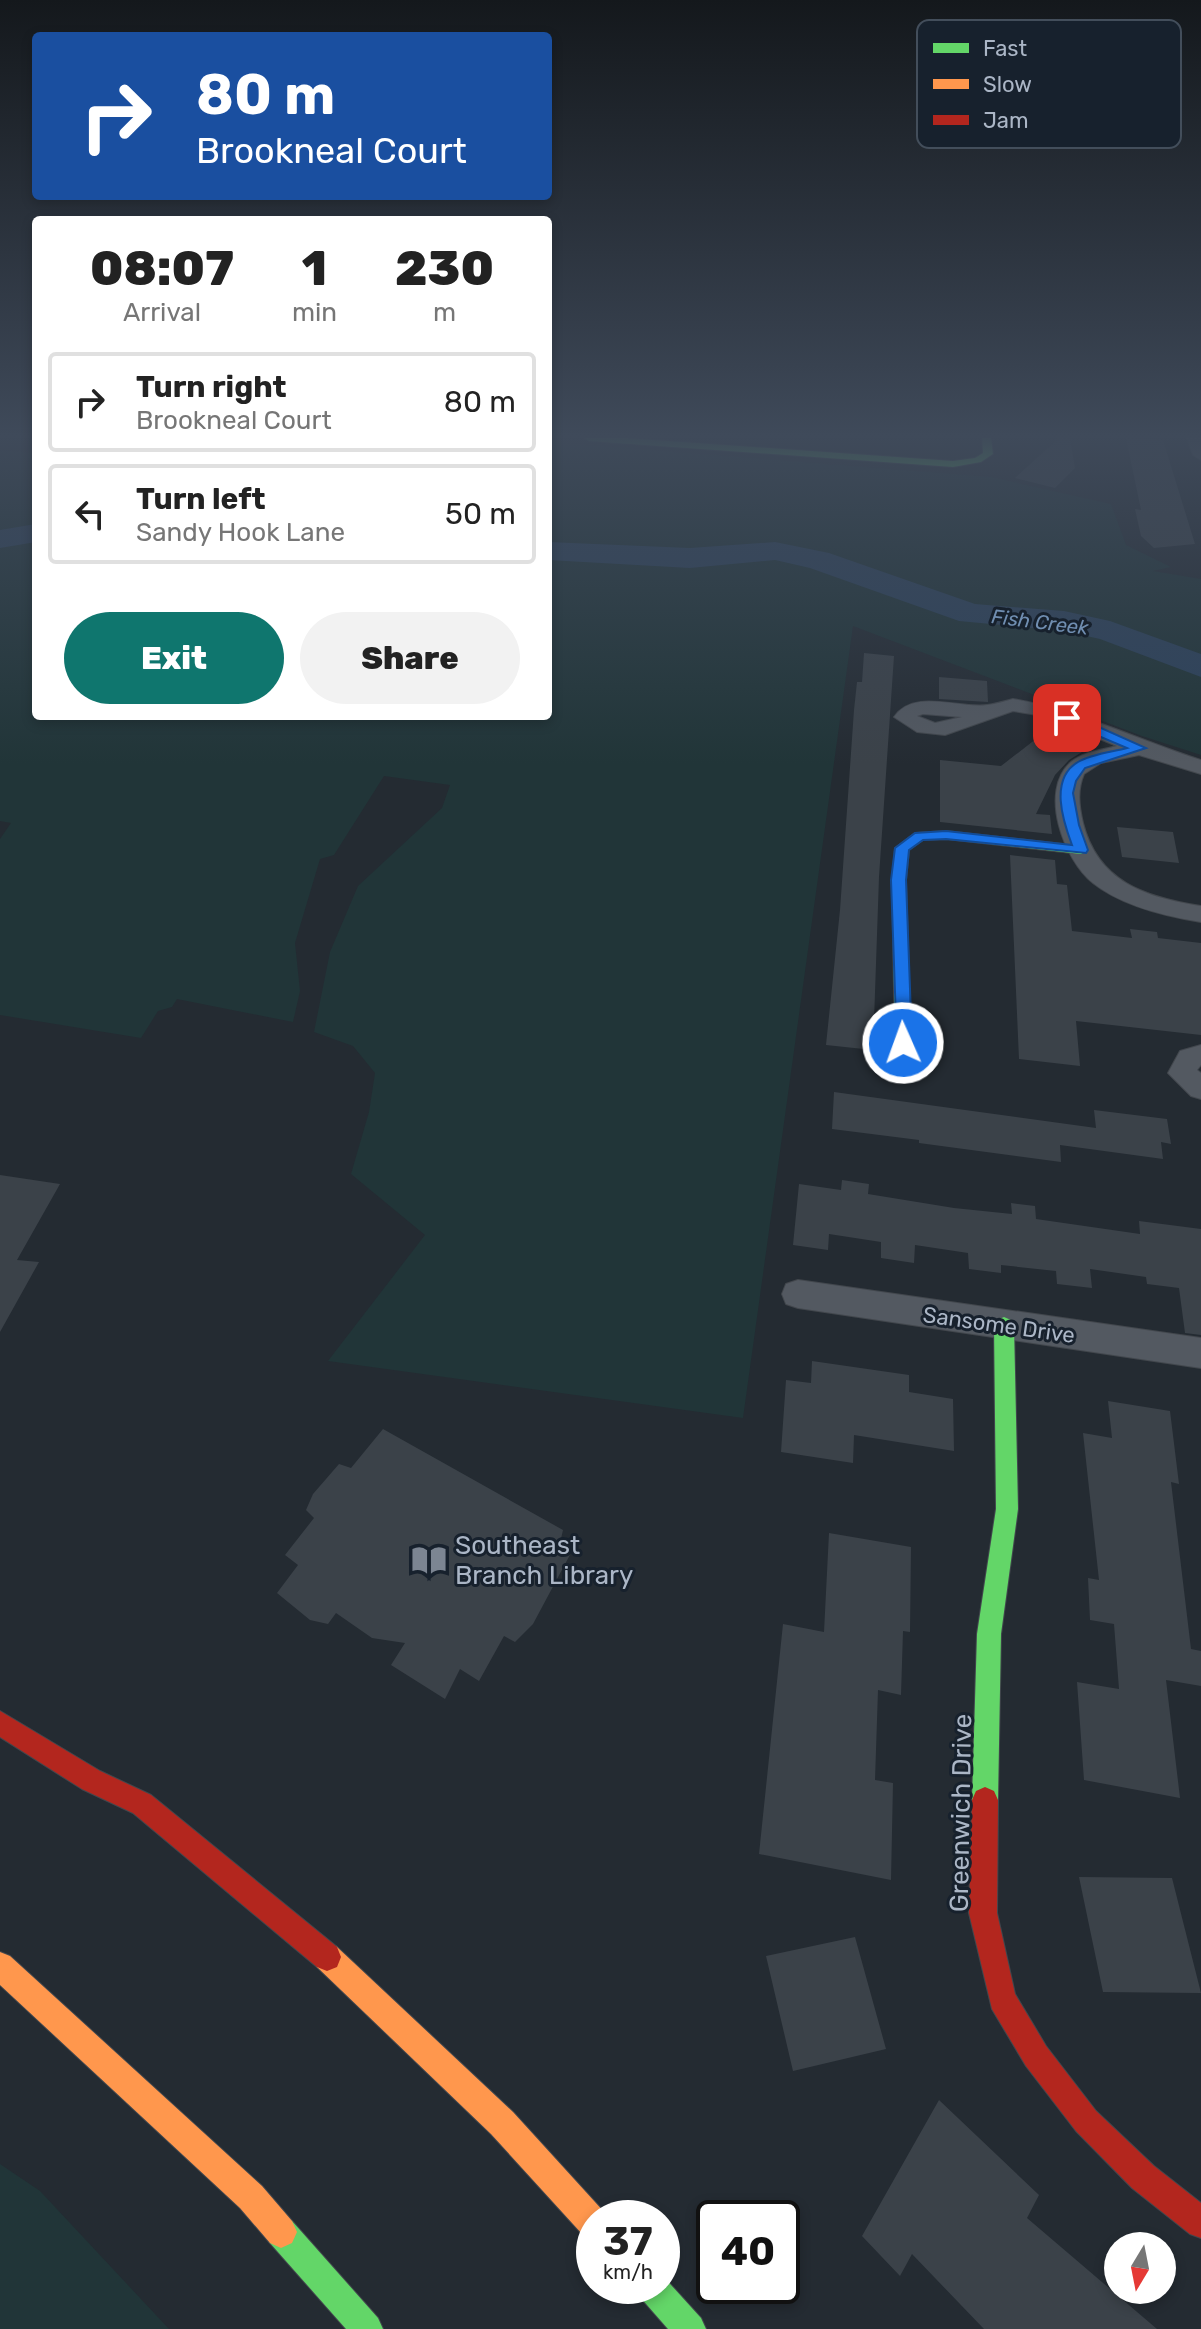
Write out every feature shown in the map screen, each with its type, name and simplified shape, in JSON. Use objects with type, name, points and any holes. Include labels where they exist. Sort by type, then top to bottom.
[{"type":"street","points":[[986,712],[1026,705],[1140,748],[1201,767]]},
{"type":"street","points":[[1140,748],[1081,765],[1069,781],[1067,793],[1072,825],[1081,850],[1093,870],[1125,891],[1163,907],[1201,914]]},
{"type":"street","points":[[903,1043],[899,880],[902,848],[920,836],[946,835],[1081,850]]},
{"type":"street","points":[[1201,1055],[1190,1058],[1182,1073],[1201,1089]]},
{"type":"street","name":"Sansome Drive","points":[[798,1294],[1201,1353]]},
{"type":"street","name":"Greenwich Drive","points":[[1004,1326],[1007,1509],[989,1634],[983,1913],[1002,1999],[1036,2056],[1086,2121],[1143,2177],[1201,2223]]},
{"type":"street","points":[[0,1723],[91,1780],[142,1804],[352,1978],[502,2123],[576,2204]]},
{"type":"street","points":[[0,1966],[251,2197],[367,2329]]},
{"type":"street","points":[[667,2304],[690,2329]]},
{"type":"green space","points":[[0,547],[32,547],[32,720],[552,720],[552,547],[1129,547],[1171,567],[1153,571],[1201,579],[1201,755],[1142,736],[853,626],[743,1418],[328,1361],[425,1235],[351,1174],[369,1112],[375,1073],[353,1046],[314,1032],[330,952],[358,886],[442,808],[450,785],[384,776],[334,855],[320,859],[295,943],[300,991],[293,1022],[177,999],[172,1007],[158,1011],[141,1038],[0,1015],[0,839],[11,823],[0,821]]},
{"type":"green space","points":[[0,2164],[40,2191],[169,2329],[0,2329]]},
{"type":"building","points":[[864,653],[894,656],[879,877],[873,1050],[826,1045],[840,910],[854,710],[857,682],[862,682]]},
{"type":"building","points":[[939,677],[987,681],[988,702],[939,699]]},
{"type":"building","points":[[1041,735],[1082,752],[1055,775],[1036,814],[1050,815],[1052,834],[940,822],[940,760],[1001,766]]},
{"type":"building","points":[[1117,827],[1173,832],[1179,863],[1122,857]]},
{"type":"building","points":[[1010,855],[1055,860],[1057,884],[1067,885],[1072,931],[1132,938],[1130,929],[1157,932],[1158,938],[1201,943],[1201,1035],[1076,1021],[1080,1066],[1019,1059]]},
{"type":"building","points":[[834,1092],[1096,1128],[1094,1110],[1167,1119],[1171,1144],[1161,1142],[1163,1159],[1060,1145],[1061,1162],[919,1143],[919,1140],[832,1129]]},
{"type":"building","points":[[0,1175],[60,1184],[17,1260],[39,1262],[0,1332]]},
{"type":"building","points":[[842,1180],[869,1184],[868,1194],[1012,1214],[1011,1203],[1035,1206],[1036,1219],[1140,1234],[1139,1221],[1201,1229],[1201,1335],[1185,1333],[1179,1288],[1147,1284],[1146,1277],[1090,1269],[1092,1288],[1057,1284],[1056,1271],[1001,1265],[1001,1273],[969,1269],[968,1253],[915,1245],[914,1263],[881,1258],[881,1242],[829,1234],[828,1250],[793,1245],[799,1184],[841,1190]]},
{"type":"building","points":[[812,1361],[909,1375],[909,1392],[953,1399],[954,1451],[854,1435],[853,1463],[781,1452],[786,1380],[811,1383]]},
{"type":"building","points":[[1108,1401],[1170,1411],[1179,1484],[1171,1482],[1191,1649],[1201,1651],[1201,1686],[1166,1680],[1180,1798],[1084,1780],[1077,1682],[1119,1689],[1114,1624],[1090,1620],[1088,1578],[1099,1580],[1083,1433],[1112,1438]]},
{"type":"building","name":"Southeast Branch Library","points":[[383,1429],[563,1530],[560,1543],[572,1551],[533,1624],[515,1642],[504,1636],[479,1681],[460,1669],[445,1699],[391,1665],[405,1643],[372,1638],[336,1613],[328,1624],[310,1620],[277,1593],[298,1565],[285,1555],[314,1518],[306,1510],[313,1494],[339,1464],[351,1468]]},
{"type":"building","points":[[829,1533],[911,1547],[910,1632],[903,1631],[901,1695],[878,1690],[875,1780],[893,1783],[891,1880],[759,1854],[783,1624],[824,1632]]},
{"type":"building","points":[[1079,1877],[1172,1878],[1201,1993],[1103,1992]]},
{"type":"building","points":[[855,1937],[886,2049],[793,2071],[766,1956]]},
{"type":"building","points":[[939,2100],[1039,2195],[1027,2218],[1104,2284],[1104,2304],[1128,2304],[1157,2329],[984,2329],[912,2254],[900,2276],[862,2236]]},
{"type":"waterway","name":"Fish Creek","points":[[552,551],[690,558],[775,551],[818,560],[971,614],[1064,621],[1110,631],[1201,666]]},
{"type":"traffic: fast","points":[[903,1043],[899,880],[902,848],[920,836],[946,835],[1081,850]]},
{"type":"traffic: fast","points":[[985,1800],[989,1634],[1007,1509],[1004,1326]]},
{"type":"traffic: fast","points":[[281,2232],[367,2329]]},
{"type":"traffic: fast","points":[[667,2304],[690,2329]]},
{"type":"traffic: slow","points":[[327,1957],[502,2123],[576,2204]]},
{"type":"traffic: slow","points":[[0,1966],[251,2197],[281,2232]]},
{"type":"traffic: jam","points":[[0,1723],[91,1780],[142,1804],[327,1957]]},
{"type":"traffic: jam","points":[[985,1800],[983,1913],[1002,1999],[1036,2056],[1086,2121],[1143,2177],[1201,2223]]},
{"type":"place","name":"Southeast Branch Library","points":[[429,1560]]},
{"type":"route","points":[[903,1043],[899,880],[902,848],[920,836],[946,835],[1081,850],[1072,825],[1067,793],[1069,781],[1081,765],[1140,748],[1067,718]]}]
